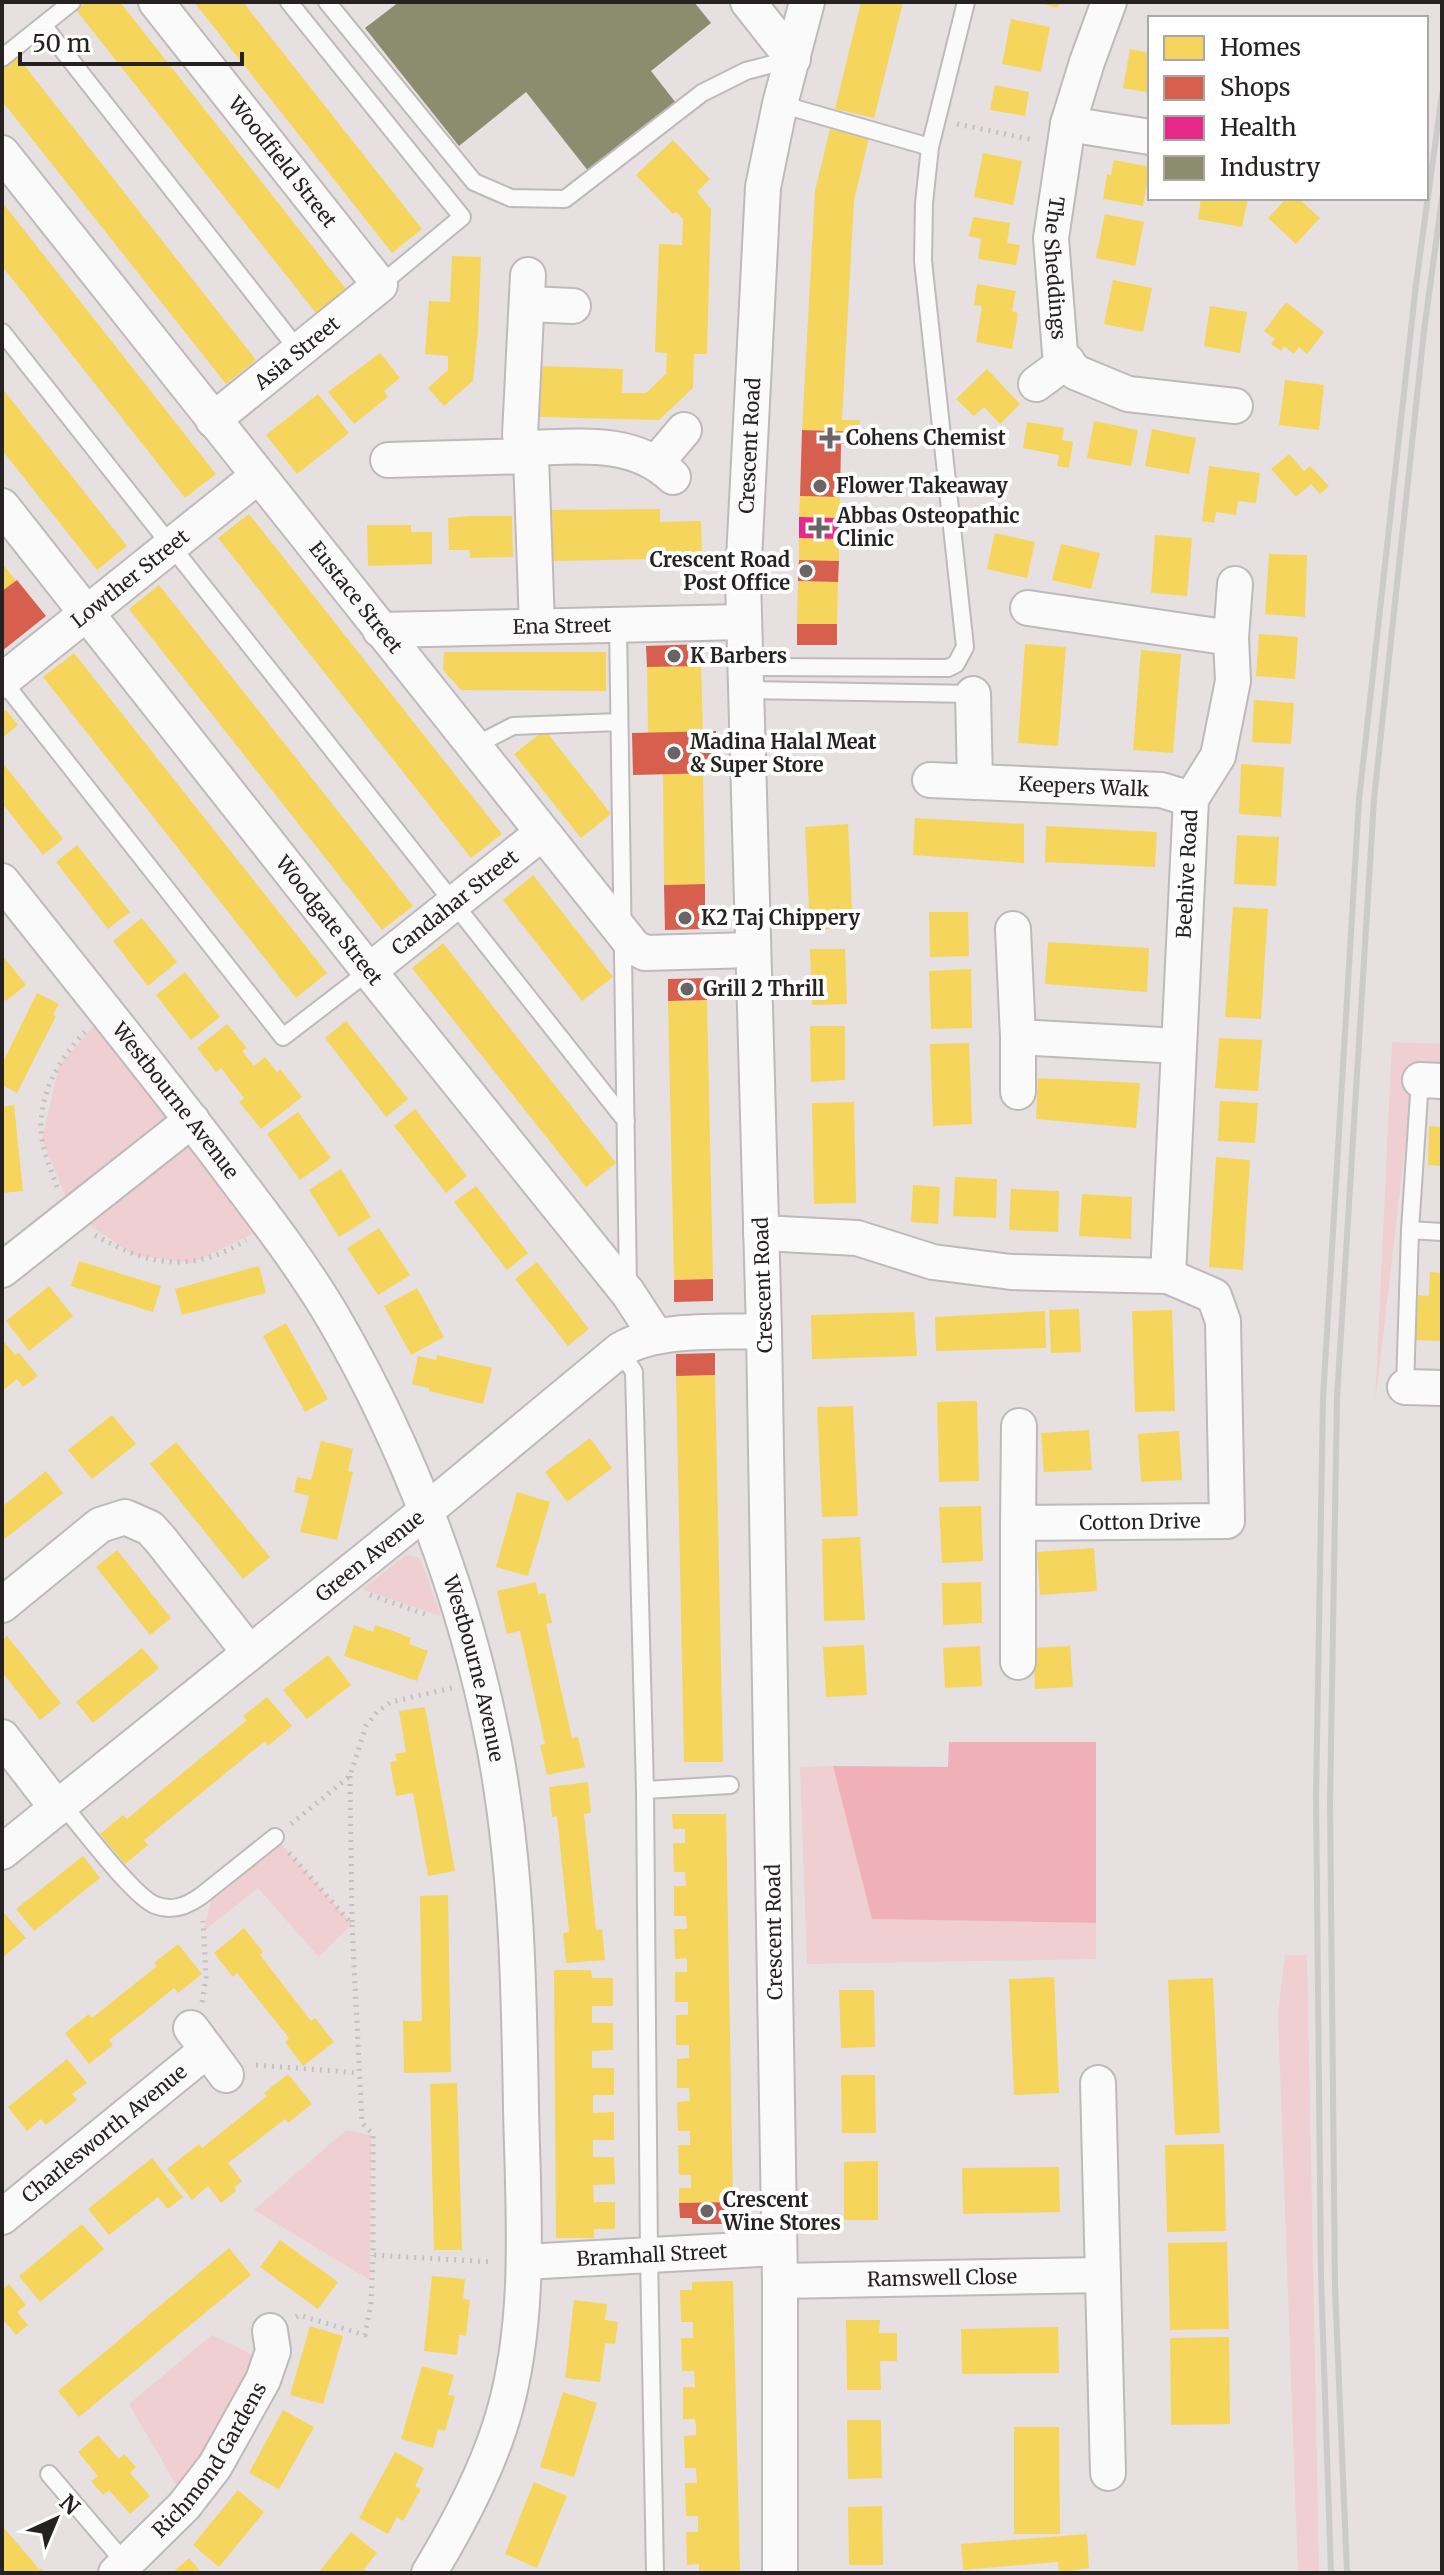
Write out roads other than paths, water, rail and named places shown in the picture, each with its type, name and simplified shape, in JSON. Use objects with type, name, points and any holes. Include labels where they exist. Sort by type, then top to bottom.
[{"type":"street","name":"Woodfield Street","points":[[156,2],[380,285]]},
{"type":"street","points":[[748,2],[793,59]]},
{"type":"street","name":"Crescent Road","points":[[780,2573],[780,2264],[764,1331],[744,563],[763,187],[780,104],[807,2]]},
{"type":"street","name":"The Sheddings","points":[[1109,2],[1087,62],[1067,135],[1051,238],[1060,353],[1075,372],[1128,394],[1238,405]]},
{"type":"street","points":[[1067,135],[1148,137]]},
{"type":"street","name":"Eustace Street","points":[[2,153],[634,947],[645,953],[752,950]]},
{"type":"street","name":"Asia Street","points":[[213,420],[380,285]]},
{"type":"street","points":[[537,626],[529,452],[520,435],[528,289],[573,306]]},
{"type":"street","name":"The Sheddings","points":[[1036,384],[1067,361]]},
{"type":"street","points":[[388,460],[450,443],[529,452],[606,447],[665,469],[684,430]]},
{"type":"street","name":"Lowther Street","points":[[2,681],[258,476]]},
{"type":"street","name":"Woodgate Street","points":[[2,506],[628,1293],[656,1336]]},
{"type":"street","name":"Beehive Road","points":[[1168,1276],[1191,799],[1218,756],[1233,681],[1231,638],[1235,584]]},
{"type":"street","points":[[1028,608],[1231,638]]},
{"type":"street","name":"Ena Street","points":[[380,630],[744,622]]},
{"type":"street","points":[[973,694],[975,782]]},
{"type":"street","name":"Keepers Walk","points":[[930,780],[1161,790],[1191,799]]},
{"type":"street","name":"Candahar Street","points":[[369,971],[542,833]]},
{"type":"street","name":"Westbourne Avenue","points":[[2,881],[192,1120],[271,1225],[333,1317],[382,1409],[426,1511],[480,1682],[495,1750],[515,1919],[524,2262],[516,2347],[504,2414],[468,2504],[429,2573]]},
{"type":"street","points":[[1013,929],[1018,1092]]},
{"type":"street","points":[[1018,1037],[1179,1046]]},
{"type":"street","points":[[2,1270],[192,1120]]},
{"type":"street","points":[[761,1233],[857,1238],[933,1262],[1011,1272],[1168,1276]]},
{"type":"street","name":"Cotton Drive","points":[[1018,1523],[1227,1521],[1223,1321],[1214,1296],[1168,1276]]},
{"type":"street","name":"Green Avenue","points":[[2,1852],[426,1511],[620,1350],[631,1343],[656,1336],[764,1331]]},
{"type":"street","points":[[1405,1387],[1442,1388]]},
{"type":"street","points":[[1018,1662],[1019,1426]]},
{"type":"street","points":[[2,1605],[100,1525],[125,1517],[150,1528],[249,1652]]},
{"type":"street","points":[[2,1737],[60,1806]]},
{"type":"street","name":"Charlesworth Avenue","points":[[2,2217],[208,2051]]},
{"type":"street","points":[[1108,2473],[1103,2275],[1109,2101]]},
{"type":"street","name":"Bramhall Street","points":[[524,2262],[649,2256],[780,2264]]},
{"type":"street","name":"Ramswell Close","points":[[780,2264],[1103,2275]]},
{"type":"street","name":"Richmond Gardens","points":[[120,2570],[184,2506],[215,2466],[263,2380],[273,2351],[270,2331]]},
{"type":"lane","points":[[2,58],[72,2]]},
{"type":"lane","points":[[289,2],[462,217],[380,285]]},
{"type":"lane","points":[[327,2],[474,182],[511,198],[565,199],[702,93],[746,71],[793,59]]},
{"type":"lane","points":[[746,678],[948,668],[956,664],[965,647],[923,261],[924,203],[930,147],[966,2]]},
{"type":"lane","points":[[43,25],[299,351]]},
{"type":"lane","points":[[780,104],[930,147]]},
{"type":"lane","points":[[2,332],[626,1121]]},
{"type":"lane","points":[[618,624],[628,1293]]},
{"type":"lane","points":[[746,678],[973,694]]},
{"type":"lane","points":[[2,681],[283,1037],[369,971]]},
{"type":"lane","points":[[474,746],[513,726],[619,722]]},
{"type":"lane","points":[[1405,1387],[1410,1230],[1431,1081]]},
{"type":"lane","points":[[1410,1230],[1442,1232]]},
{"type":"lane","points":[[620,1350],[634,1372],[645,1790],[655,2573]]},
{"type":"lane","points":[[645,1790],[730,1785]]},
{"type":"lane","points":[[60,1806],[138,1893],[154,1905],[174,1909],[190,1904],[275,1837]]},
{"type":"lane","points":[[49,2474],[120,2570]]},
{"type":"railway","points":[[1428,196],[1442,94]]},
{"type":"railway","points":[[1347,2573],[1335,2287],[1330,1802],[1337,1398],[1374,799],[1424,331],[1442,198]]},
{"type":"railway","points":[[1331,2573],[1321,2277],[1316,1797],[1323,1398],[1359,800],[1427,200]]},
{"type":"place","name":"Cohens Chemist","points":[[830,438]]},
{"type":"place","name":"Flower Takeaway","points":[[820,486]]},
{"type":"place","name":"Abbas Osteopathic Clinic","points":[[819,528]]},
{"type":"place","name":"Crescent Road Post Office","points":[[806,571]]},
{"type":"place","name":"K Barbers","points":[[674,656]]},
{"type":"place","name":"Madina Halal Meat & Super Store","points":[[674,753]]},
{"type":"place","name":"K2 Taj Chippery","points":[[685,918]]},
{"type":"place","name":"Grill 2 Thrill","points":[[687,989]]},
{"type":"place","name":"Crescent Wine Stores","points":[[707,2211]]}]
